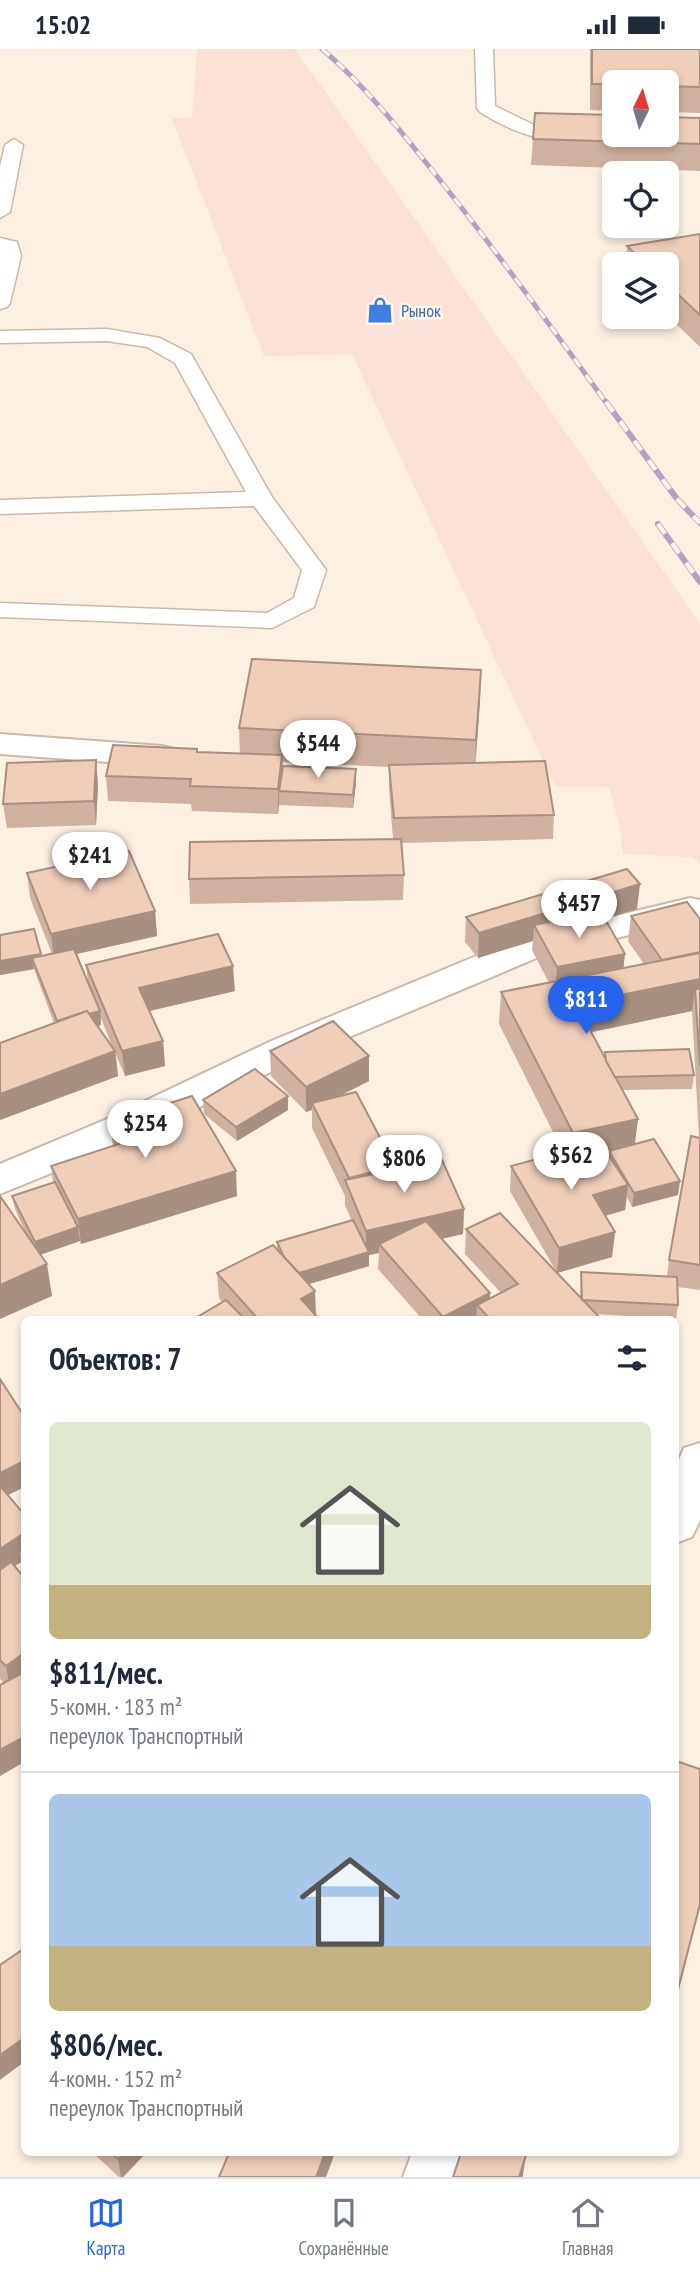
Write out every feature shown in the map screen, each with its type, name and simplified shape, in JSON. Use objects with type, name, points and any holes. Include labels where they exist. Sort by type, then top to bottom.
[{"type":"street","points":[[0,744],[198,759]]},
{"type":"street","points":[[0,1180],[121,1129],[282,1051],[528,948],[695,915]]},
{"type":"street","points":[[679,1516],[700,1461]]},
{"type":"street","points":[[431,2177],[439,2156]]},
{"type":"lane","points":[[484,49],[486,108],[513,126],[547,134],[589,136]]},
{"type":"lane","points":[[0,212],[14,145]]},
{"type":"lane","points":[[0,244],[10,246],[11,256],[0,303]]},
{"type":"lane","points":[[0,337],[107,335],[153,342],[183,359],[261,499],[314,569],[305,602],[272,621],[0,610]]},
{"type":"lane","points":[[0,507],[261,499]]},
{"type":"shaded area","name":"Рынок","points":[[197,49],[295,49],[700,623],[700,865],[692,857],[623,854],[619,824],[609,787],[555,786],[352,354],[264,356],[172,119],[192,117]]},
{"type":"building","points":[[592,49],[700,49],[700,87],[679,86],[679,70],[602,70],[602,84],[592,84]]},
{"type":"building","points":[[535,113],[602,115],[602,141],[533,139]]},
{"type":"building","points":[[679,117],[700,118],[700,144],[679,143]]},
{"type":"building","points":[[700,234],[700,315],[679,295],[679,252],[633,252],[627,246]]},
{"type":"building","points":[[252,659],[481,670],[476,740],[239,728]]},
{"type":"building","points":[[113,745],[282,755],[278,789],[190,786],[191,779],[106,776]]},
{"type":"building","points":[[96,760],[94,801],[3,804],[7,763]]},
{"type":"building","points":[[545,761],[554,815],[394,818],[389,765]]},
{"type":"building","points":[[283,766],[356,769],[353,795],[279,791]]},
{"type":"building","points":[[401,839],[404,875],[189,879],[190,842]]},
{"type":"building","points":[[129,851],[155,911],[51,934],[27,873]]},
{"type":"building","points":[[627,869],[640,884],[479,933],[466,917]]},
{"type":"building","points":[[687,902],[700,919],[700,952],[662,960],[631,916]]},
{"type":"building","points":[[601,912],[625,954],[557,967],[534,925]]},
{"type":"building","points":[[34,929],[41,954],[0,961],[0,935]]},
{"type":"building","points":[[218,934],[233,966],[139,988],[163,1041],[122,1051],[86,965]]},
{"type":"building","points":[[74,949],[100,1011],[89,1014],[87,1011],[57,1021],[32,958]]},
{"type":"building","points":[[700,953],[700,979],[576,1004],[638,1119],[573,1133],[501,992]]},
{"type":"building","points":[[695,989],[700,989],[700,1066]]},
{"type":"building","points":[[87,1011],[115,1051],[0,1094],[0,1043]]},
{"type":"building","points":[[333,1021],[369,1056],[306,1087],[270,1051]]},
{"type":"building","points":[[689,1049],[694,1075],[615,1077],[606,1061],[605,1052]]},
{"type":"building","points":[[255,1069],[288,1096],[236,1127],[203,1100]]},
{"type":"building","points":[[356,1092],[395,1166],[349,1178],[312,1103]]},
{"type":"building","points":[[192,1096],[236,1171],[78,1219],[51,1166],[122,1143],[110,1122]]},
{"type":"building","points":[[691,1136],[700,1138],[700,1265],[669,1260]]},
{"type":"building","points":[[654,1139],[680,1181],[634,1193],[609,1151]]},
{"type":"building","points":[[600,1142],[628,1185],[593,1195],[615,1232],[559,1248],[511,1166]]},
{"type":"building","points":[[442,1160],[464,1209],[366,1231],[345,1180]]},
{"type":"building","points":[[55,1182],[78,1227],[35,1242],[12,1196]]},
{"type":"building","points":[[0,1196],[47,1264],[0,1285]]},
{"type":"building","points":[[500,1213],[598,1316],[487,1316],[477,1305],[518,1284],[466,1229]]},
{"type":"building","points":[[353,1220],[369,1252],[299,1273],[284,1257],[277,1242]]},
{"type":"building","points":[[426,1221],[490,1293],[442,1316],[379,1244]]},
{"type":"building","points":[[273,1245],[315,1291],[301,1299],[316,1316],[255,1316],[217,1273]]},
{"type":"building","points":[[581,1272],[677,1277],[678,1305],[582,1300]]},
{"type":"building","points":[[226,1300],[242,1316],[199,1316]]},
{"type":"building","points":[[0,1379],[21,1411],[21,1462],[0,1473]]},
{"type":"building","points":[[0,1486],[21,1510],[21,1535],[0,1549]]},
{"type":"building","points":[[11,1562],[21,1574],[21,1655],[6,1666],[0,1660],[0,1570]]},
{"type":"building","points":[[21,1674],[21,1739],[0,1750],[0,1685]]},
{"type":"building","points":[[679,1762],[700,1769],[700,1904],[679,1985]]},
{"type":"building","points":[[21,1951],[21,2040],[0,2055],[0,1965]]},
{"type":"building","points":[[228,2156],[324,2156],[316,2177],[219,2177]]},
{"type":"building","points":[[460,2156],[526,2156],[519,2177],[453,2177]]},
{"type":"railway","points":[[322,49],[372,98],[418,152],[468,215],[607,404]]},
{"type":"railway","points":[[606,402],[677,499],[700,523]]},
{"type":"railway","points":[[658,524],[700,582]]},
{"type":"place","name":"Рынок","points":[[380,310]]}]
